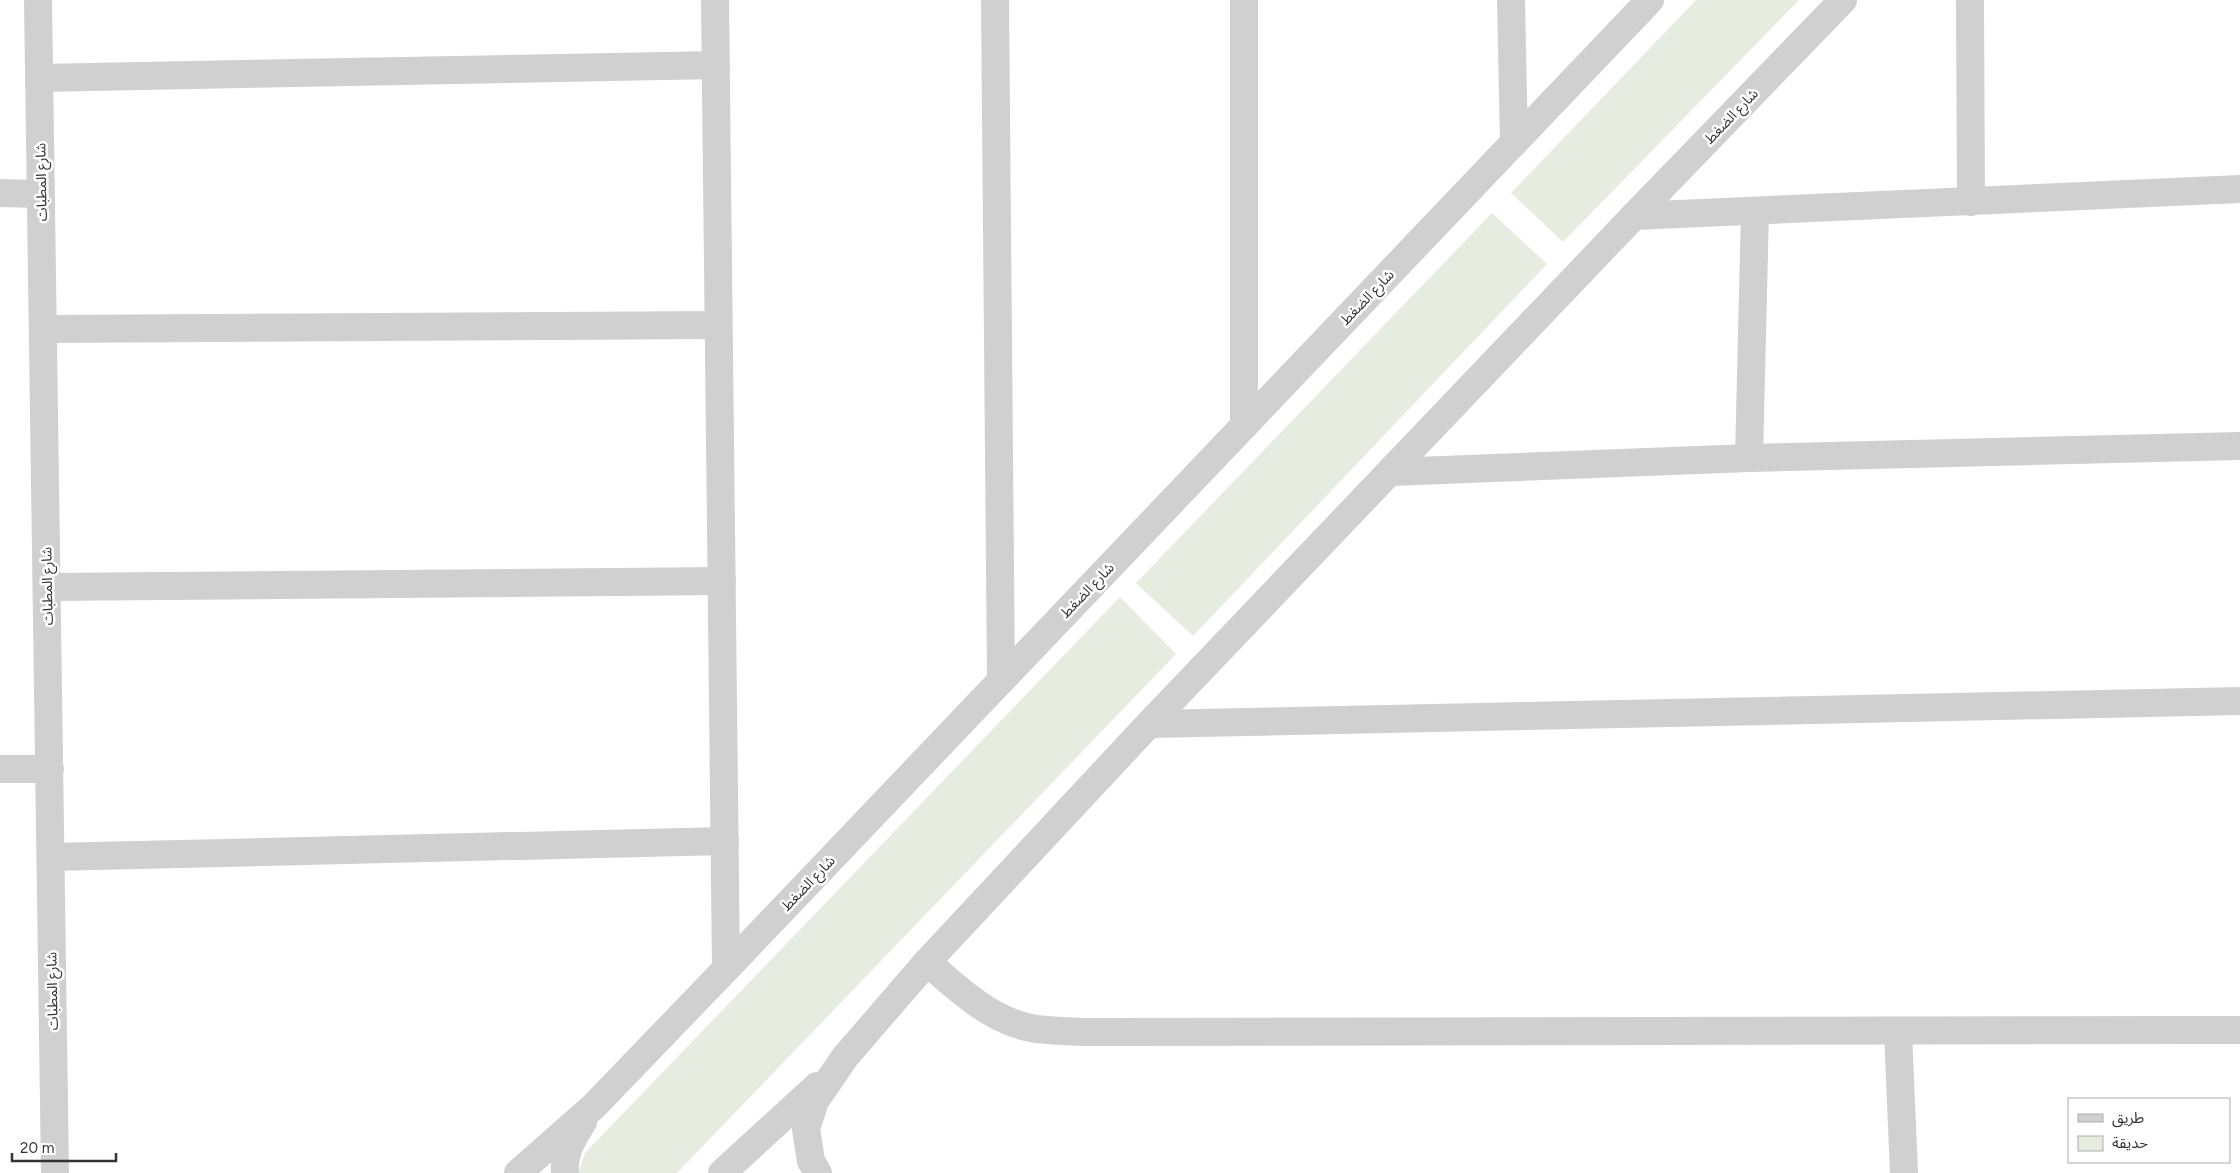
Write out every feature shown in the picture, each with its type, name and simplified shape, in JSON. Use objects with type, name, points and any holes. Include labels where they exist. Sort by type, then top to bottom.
[{"type":"street","name":"شارع المطبات","points":[[38,0],[55,1173]]},
{"type":"street","points":[[715,0],[726,969]]},
{"type":"street","points":[[995,0],[1001,681]]},
{"type":"street","points":[[1244,0],[1244,426]]},
{"type":"street","points":[[1511,0],[1514,143]]},
{"type":"street","name":"شارع الضغط","points":[[518,1173],[594,1106],[1650,0]]},
{"type":"street","name":"شارع الضغط","points":[[818,1173],[810,1161],[806,1129],[815,1101],[845,1057],[927,962],[1149,724],[1843,0]]},
{"type":"street","points":[[1970,0],[1971,202]]},
{"type":"street","points":[[39,78],[716,64]]},
{"type":"street","points":[[1634,216],[2240,189]]},
{"type":"street","points":[[0,193],[41,194]]},
{"type":"street","points":[[1749,458],[1755,211]]},
{"type":"street","points":[[43,329],[718,325]]},
{"type":"street","points":[[1391,472],[1749,458],[2240,446]]},
{"type":"street","points":[[47,587],[722,581]]},
{"type":"street","points":[[1149,724],[2240,701]]},
{"type":"street","points":[[0,769],[50,768]]},
{"type":"street","points":[[51,857],[725,841]]},
{"type":"street","points":[[927,962],[992,1013],[1030,1028],[1081,1032],[2240,1030]]},
{"type":"street","points":[[1898,1032],[1904,1173]]},
{"type":"street","points":[[722,1173],[790,1112],[845,1057]]},
{"type":"street","points":[[565,1173],[564,1165],[570,1144],[594,1106]]},
{"type":"green space","points":[[1696,0],[1799,0],[1563,242],[1511,193]]},
{"type":"green space","points":[[1492,213],[1547,264],[1193,636],[1136,583]]},
{"type":"green space","points":[[1120,597],[1176,654],[677,1173],[578,1173],[585,1153]]}]
